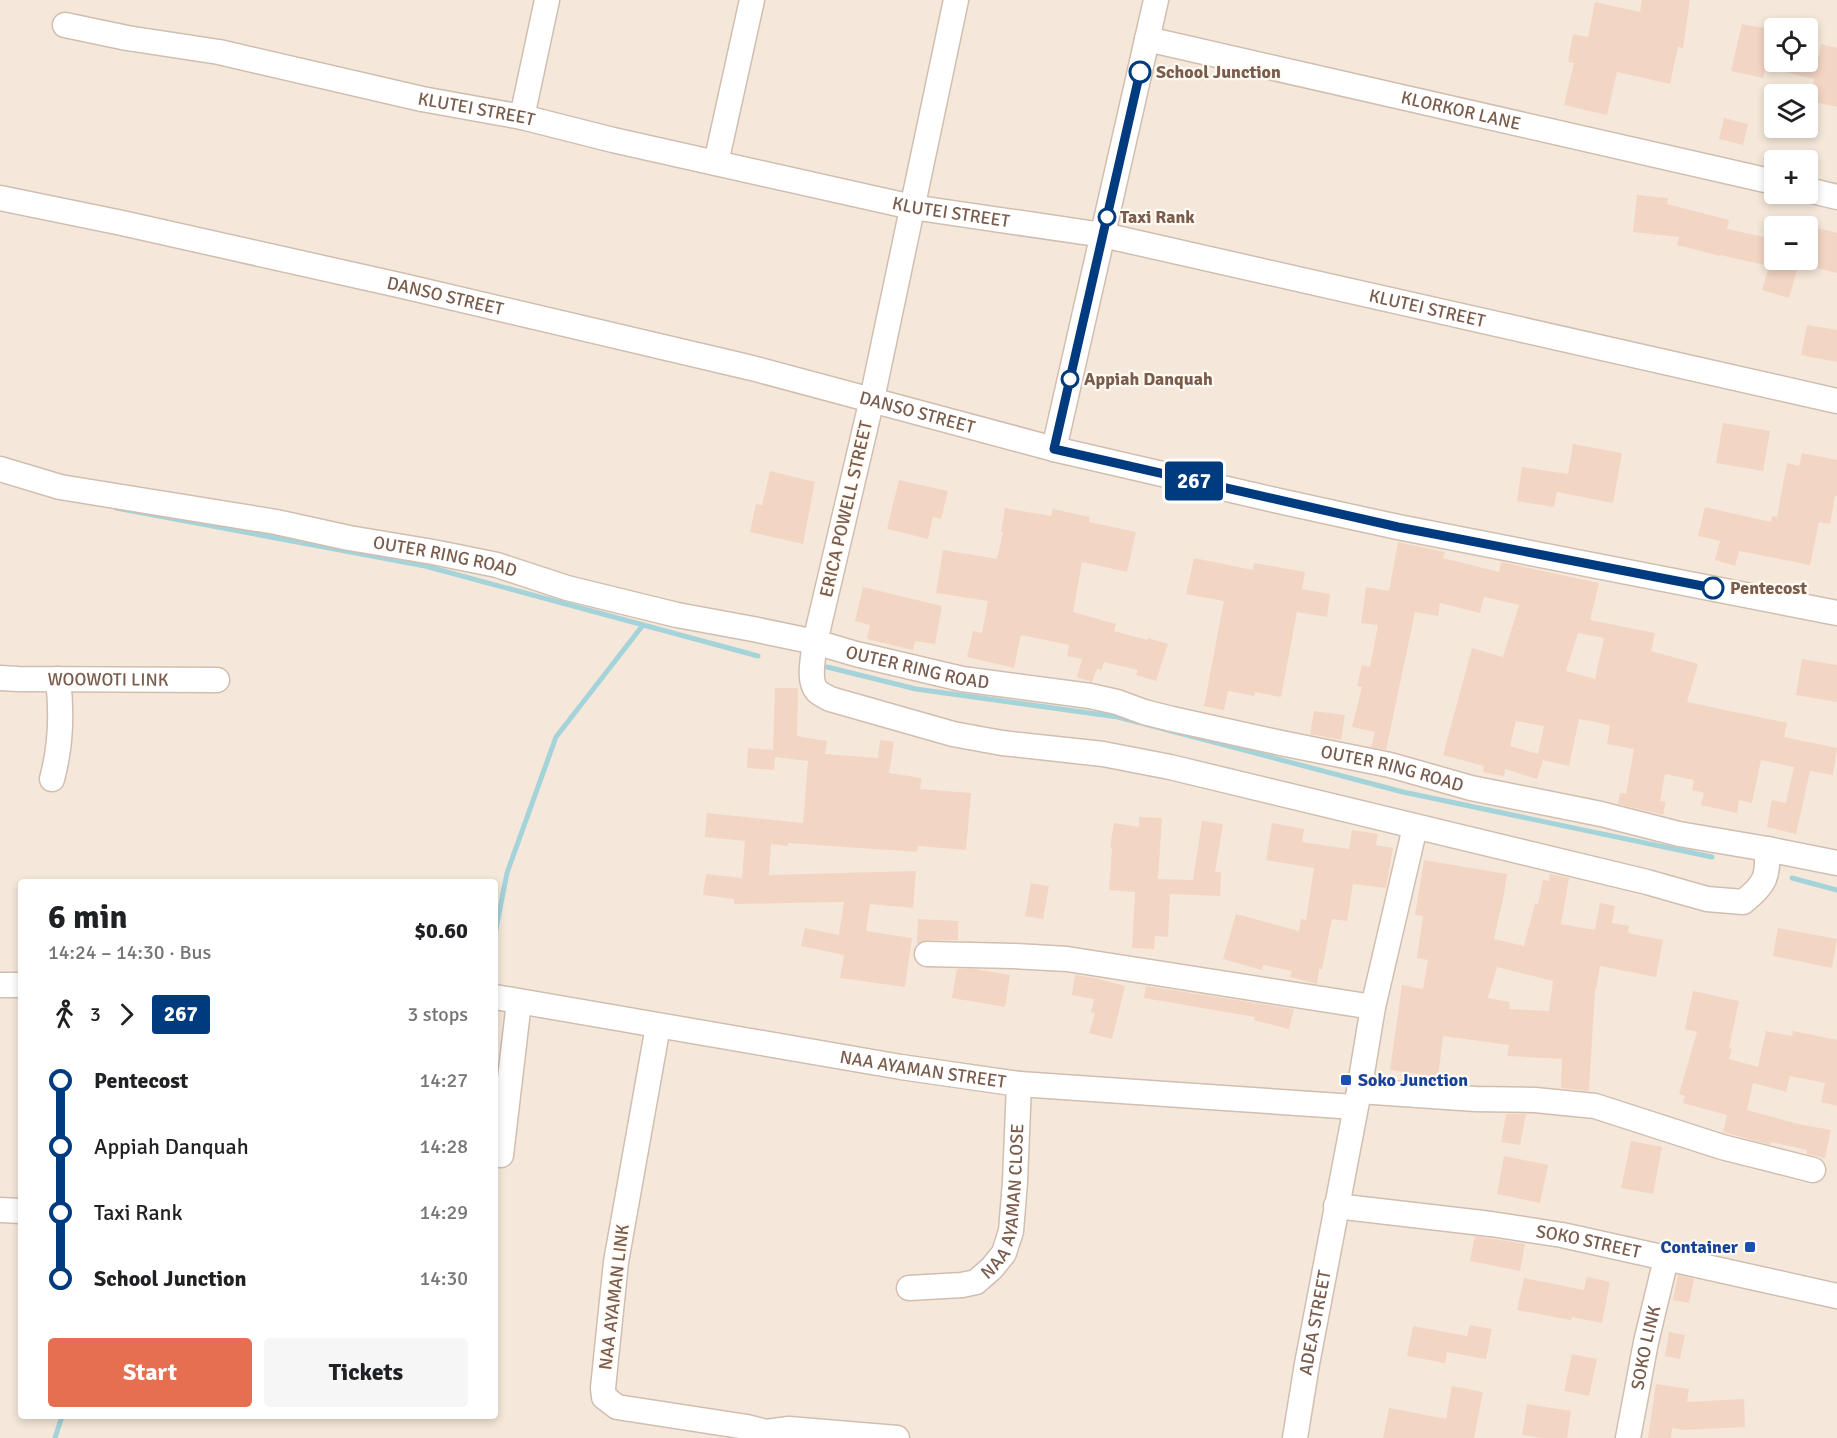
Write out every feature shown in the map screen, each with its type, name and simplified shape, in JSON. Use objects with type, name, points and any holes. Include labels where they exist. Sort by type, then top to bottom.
[{"type":"street","points":[[522,117],[547,0]]},
{"type":"street","points":[[716,162],[752,0]]},
{"type":"street","name":"ERICA POWELL STREET","points":[[956,0],[872,399],[815,642],[813,681],[817,690],[830,699],[943,731],[1002,743],[1103,754],[1170,767],[1415,827]]},
{"type":"street","points":[[1054,449],[1156,0]]},
{"type":"street","name":"KLUTEI STREET","points":[[65,25],[127,38],[219,52],[422,99],[522,117],[912,207],[1102,235],[1837,401]]},
{"type":"street","name":"KLORKOR LANE","points":[[1147,39],[1764,180]]},
{"type":"street","points":[[1818,192],[1837,197]]},
{"type":"street","name":"DANSO STREET","points":[[0,198],[404,286],[741,365],[1054,449],[1398,527],[1837,613]]},
{"type":"street","name":"OUTER RING ROAD","points":[[0,470],[60,488],[276,522],[349,538],[465,558],[497,565],[567,588],[676,615],[815,642],[962,679],[1090,696],[1172,719],[1390,765],[1471,788],[1600,814],[1678,834],[1837,863]]},
{"type":"street","name":"WOOWOTI LINK","points":[[0,678],[217,680]]},
{"type":"street","points":[[52,779],[60,733],[61,703],[58,679]]},
{"type":"street","points":[[1415,827],[1727,902],[1743,902],[1757,891],[1765,880],[1767,849]]},
{"type":"street","name":"ADEA STREET","points":[[1295,1438],[1306,1364],[1373,1006],[1415,827]]},
{"type":"street","points":[[927,954],[1067,959],[1373,1006]]},
{"type":"street","points":[[0,985],[18,985]]},
{"type":"street","name":"NAA AYAMAN STREET","points":[[498,998],[901,1067],[1019,1084],[1357,1099],[1535,1100],[1595,1106],[1713,1144],[1813,1170]]},
{"type":"street","points":[[501,1155],[500,1125],[519,1002]]},
{"type":"street","name":"NAA AYAMAN LINK","points":[[658,1026],[616,1262],[604,1397],[617,1407],[747,1427],[765,1435]]},
{"type":"street","name":"NAA AYAMAN CLOSE","points":[[909,1288],[962,1286],[976,1282],[992,1268],[1004,1252],[1011,1231],[1019,1084]]},
{"type":"street","name":"SOKO STREET","points":[[1336,1206],[1562,1235],[1837,1296]]},
{"type":"street","points":[[0,1210],[18,1211]]},
{"type":"street","name":"SOKO LINK","points":[[1628,1438],[1646,1342],[1666,1259]]},
{"type":"street","points":[[765,1435],[789,1429],[897,1438]]},
{"type":"shaded area","points":[[0,0],[1837,0],[1837,1438],[0,1438]]},
{"type":"building","points":[[1642,0],[1690,0],[1683,48],[1678,47],[1670,84],[1617,72],[1607,115],[1564,105],[1574,63],[1568,62],[1573,34],[1588,37],[1595,2],[1640,12]]},
{"type":"building","points":[[1742,24],[1764,28],[1763,78],[1731,71]]},
{"type":"building","points":[[1821,44],[1837,48],[1837,107],[1818,103],[1818,84],[1813,84],[1814,79],[1785,72],[1818,72]]},
{"type":"building","points":[[1724,118],[1748,124],[1743,145],[1719,139]]},
{"type":"building","points":[[1637,195],[1668,198],[1667,204],[1729,220],[1727,229],[1764,237],[1764,265],[1677,245],[1679,237],[1633,232]]},
{"type":"building","points":[[1818,228],[1837,233],[1837,273],[1818,268]]},
{"type":"building","points":[[1768,270],[1797,270],[1789,298],[1762,290]]},
{"type":"building","points":[[1807,325],[1837,330],[1837,362],[1801,355]]},
{"type":"building","points":[[1723,423],[1770,431],[1763,471],[1716,463]]},
{"type":"building","points":[[1573,444],[1622,453],[1613,503],[1557,492],[1554,507],[1517,501],[1522,467],[1568,474]]},
{"type":"building","points":[[1802,453],[1837,460],[1837,496],[1835,496],[1830,524],[1819,522],[1810,565],[1739,551],[1735,566],[1715,560],[1720,541],[1698,536],[1705,507],[1771,522],[1772,516],[1777,517],[1787,463],[1799,466]]},
{"type":"building","points":[[770,471],[815,482],[803,544],[750,532],[756,504],[762,505]]},
{"type":"building","points":[[899,480],[948,491],[941,519],[933,517],[928,539],[887,529]]},
{"type":"building","points":[[1005,508],[1051,516],[1053,509],[1090,517],[1089,522],[1136,532],[1127,572],[1082,562],[1073,612],[1116,624],[1114,631],[1168,644],[1156,681],[1136,675],[1138,670],[1104,662],[1102,670],[1097,669],[1092,682],[1077,677],[1082,659],[1067,656],[1069,645],[1021,635],[1014,668],[967,657],[973,631],[982,633],[988,601],[936,593],[943,550],[997,559]]},
{"type":"building","points":[[1398,542],[1445,552],[1443,558],[1499,572],[1501,562],[1599,583],[1590,620],[1655,633],[1651,651],[1698,664],[1687,702],[1787,723],[1784,737],[1837,748],[1833,775],[1810,771],[1796,834],[1767,827],[1772,800],[1786,803],[1794,767],[1761,760],[1752,803],[1739,800],[1737,813],[1701,805],[1704,793],[1692,790],[1694,780],[1665,774],[1660,801],[1666,802],[1663,815],[1618,804],[1620,793],[1626,794],[1634,749],[1607,744],[1610,725],[1579,719],[1569,766],[1543,760],[1537,779],[1505,769],[1504,776],[1483,772],[1484,766],[1443,755],[1472,648],[1503,657],[1519,605],[1484,597],[1480,613],[1440,603],[1438,616],[1415,612],[1386,750],[1371,747],[1375,732],[1352,727],[1362,687],[1357,686],[1362,665],[1370,667],[1378,625],[1361,623],[1366,587],[1389,591]],"holes":[[[1578,633],[1604,638],[1595,679],[1566,671]],[[1516,721],[1544,726],[1538,754],[1510,746]]]},
{"type":"building","points":[[1194,558],[1253,570],[1254,563],[1305,572],[1302,589],[1330,594],[1327,617],[1297,612],[1281,697],[1255,692],[1254,696],[1228,691],[1224,710],[1204,706],[1224,601],[1186,594]]},
{"type":"building","points":[[863,587],[942,606],[935,644],[915,641],[913,650],[867,639],[870,625],[855,621]]},
{"type":"building","points":[[1802,659],[1837,665],[1837,702],[1796,695]]},
{"type":"building","points":[[775,688],[798,688],[797,736],[827,741],[825,754],[878,758],[880,740],[894,742],[889,773],[922,778],[920,789],[971,793],[966,850],[918,846],[917,852],[788,843],[788,846],[771,844],[769,875],[916,871],[913,908],[870,904],[866,931],[912,938],[905,987],[840,978],[844,955],[801,946],[805,928],[839,935],[844,902],[734,904],[734,899],[703,895],[706,874],[742,878],[745,841],[705,837],[707,813],[803,823],[808,761],[775,757],[774,770],[747,768],[748,748],[773,750]]},
{"type":"building","points":[[1314,711],[1345,715],[1341,740],[1310,734]]},
{"type":"building","points":[[1139,817],[1162,818],[1158,879],[1193,880],[1202,821],[1223,824],[1215,872],[1221,872],[1220,896],[1170,894],[1168,937],[1155,936],[1154,949],[1132,948],[1135,892],[1109,890],[1112,848],[1110,847],[1114,823],[1139,827]]},
{"type":"building","points":[[1272,823],[1304,829],[1302,842],[1349,849],[1352,830],[1378,834],[1376,845],[1393,848],[1386,888],[1353,884],[1347,921],[1332,919],[1317,984],[1290,977],[1292,971],[1263,965],[1262,970],[1223,959],[1236,914],[1299,931],[1301,919],[1306,920],[1314,868],[1266,860]]},
{"type":"building","points":[[1424,860],[1507,874],[1494,939],[1524,946],[1535,903],[1538,904],[1543,880],[1549,881],[1550,874],[1569,878],[1561,924],[1595,930],[1600,903],[1615,906],[1612,923],[1629,926],[1628,933],[1663,940],[1656,977],[1600,966],[1595,989],[1589,1091],[1561,1088],[1562,1059],[1507,1056],[1509,1045],[1443,1036],[1438,1077],[1390,1070],[1402,985],[1423,989],[1428,960],[1417,958],[1423,916],[1415,915]],"holes":[[[1497,967],[1553,981],[1549,1011],[1509,1009],[1510,1002],[1488,998]]]},
{"type":"building","points":[[1031,883],[1049,886],[1043,919],[1025,916]]},
{"type":"building","points":[[918,919],[958,921],[958,940],[927,940],[917,944]]},
{"type":"building","points":[[1778,928],[1837,939],[1832,968],[1773,956]]},
{"type":"building","points":[[957,969],[975,969],[1010,975],[1005,1007],[952,998]]},
{"type":"building","points":[[1075,975],[1125,986],[1112,1039],[1089,1033],[1095,1013],[1091,1012],[1094,999],[1072,995]]},
{"type":"building","points":[[1146,986],[1294,1009],[1289,1029],[1254,1020],[1255,1017],[1144,998]]},
{"type":"building","points":[[1693,991],[1739,1001],[1729,1048],[1732,1049],[1729,1059],[1758,1067],[1766,1031],[1792,1036],[1793,1031],[1837,1040],[1837,1106],[1821,1102],[1825,1083],[1790,1076],[1786,1092],[1753,1083],[1747,1110],[1798,1124],[1831,1130],[1825,1158],[1807,1154],[1807,1150],[1771,1142],[1770,1145],[1723,1132],[1727,1115],[1683,1103],[1685,1096],[1679,1094],[1697,1032],[1685,1029]]},
{"type":"building","points":[[1506,1114],[1526,1114],[1520,1145],[1501,1142]]},
{"type":"building","points":[[1631,1141],[1662,1147],[1653,1194],[1621,1188]]},
{"type":"building","points":[[1504,1156],[1548,1165],[1540,1203],[1497,1194]]},
{"type":"building","points":[[1475,1236],[1525,1244],[1520,1271],[1470,1261]]},
{"type":"building","points":[[1678,1275],[1694,1279],[1689,1303],[1673,1300]]},
{"type":"building","points":[[1587,1277],[1610,1282],[1602,1323],[1517,1310],[1524,1278],[1584,1290]]},
{"type":"building","points":[[1470,1325],[1492,1329],[1486,1359],[1447,1352],[1445,1363],[1407,1356],[1413,1326],[1467,1336]]},
{"type":"building","points":[[1669,1332],[1685,1335],[1680,1359],[1665,1356]]},
{"type":"building","points":[[1572,1354],[1597,1359],[1589,1396],[1564,1391]]},
{"type":"building","points":[[1656,1384],[1689,1389],[1687,1402],[1744,1399],[1745,1427],[1685,1430],[1672,1428],[1671,1438],[1648,1438]]},
{"type":"building","points":[[1452,1386],[1483,1392],[1474,1438],[1383,1438],[1389,1408],[1446,1419]]},
{"type":"building","points":[[1527,1404],[1571,1411],[1567,1438],[1522,1435]]},
{"type":"waterway","points":[[116,508],[425,566],[758,656]]},
{"type":"waterway","points":[[498,919],[507,873],[556,737],[643,625]]},
{"type":"waterway","points":[[827,667],[916,689],[1118,717],[1403,792],[1712,857]]},
{"type":"waterway","points":[[1792,878],[1837,890]]},
{"type":"waterway","points":[[55,1438],[61,1419]]},
{"type":"bus line","name":"267","points":[[1140,72],[1054,449],[1398,527],[1713,588]]},
{"type":"place","name":"School Junction","points":[[1140,72]]},
{"type":"place","name":"Taxi Rank","points":[[1107,217]]},
{"type":"place","name":"Appiah Danquah","points":[[1070,379]]},
{"type":"place","name":"Pentecost","points":[[1713,588]]},
{"type":"place","name":"Soko Junction","points":[[1346,1080]]},
{"type":"place","name":"Container","points":[[1750,1247]]}]
